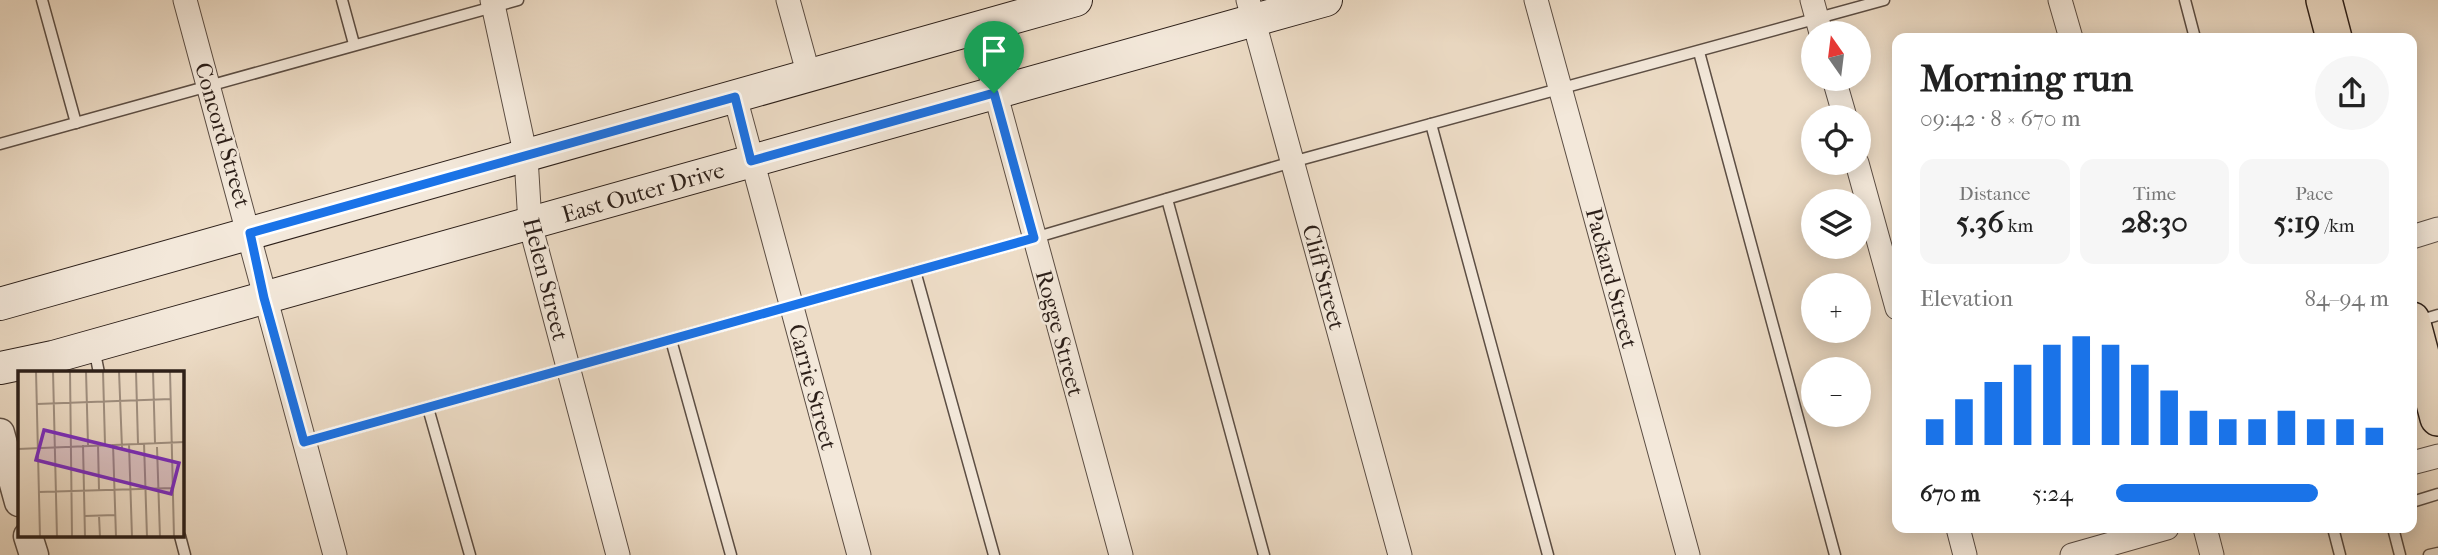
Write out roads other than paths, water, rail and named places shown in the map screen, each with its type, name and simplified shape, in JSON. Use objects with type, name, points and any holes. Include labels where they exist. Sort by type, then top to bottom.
[{"type":"main road","points":[[0,304],[1076,0]]},
{"type":"main road","name":"East Outer Drive","points":[[0,368],[96,359],[264,298],[994,93],[1251,10],[1326,0]]},
{"type":"main road","points":[[2328,1],[2333,33]]},
{"type":"main road","points":[[2417,340],[2438,418]]},
{"type":"street","name":"Concord Street","points":[[185,0],[335,555]]},
{"type":"street","points":[[788,0],[809,76]]},
{"type":"street","name":"Packard Street","points":[[1536,0],[1688,555]]},
{"type":"street","points":[[2060,0],[2070,33]]},
{"type":"street","name":"Helen Street","points":[[493,4],[526,157],[530,224],[618,555]]},
{"type":"street","name":"Cliff Street","points":[[1251,10],[1400,555]]},
{"type":"street","name":"Rogge Street","points":[[978,29],[1121,555]]},
{"type":"street","name":"Carrie Street","points":[[735,97],[859,555]]},
{"type":"street","points":[[1860,175],[1892,290]]},
{"type":"street","points":[[2417,235],[2438,229]]},
{"type":"street","points":[[0,433],[18,496]]},
{"type":"street","points":[[2417,462],[2438,456]]},
{"type":"street","points":[[1959,533],[1965,555]]},
{"type":"street","points":[[2073,555],[2097,552],[2152,533]]},
{"type":"street","points":[[2206,533],[2212,555]]},
{"type":"street","points":[[29,538],[34,555]]},
{"type":"lane","points":[[42,0],[76,123]]},
{"type":"lane","points":[[342,0],[354,44]]},
{"type":"lane","points":[[0,144],[493,4],[518,0]]},
{"type":"lane","points":[[304,442],[1034,238],[1292,162],[1884,0]]},
{"type":"lane","points":[[2185,0],[2194,33]]},
{"type":"lane","points":[[1699,52],[1835,555]]},
{"type":"lane","points":[[1431,124],[1548,555]]},
{"type":"lane","points":[[1167,199],[1264,555]]},
{"type":"lane","points":[[915,271],[994,555]]},
{"type":"lane","points":[[2417,320],[2438,315]]},
{"type":"lane","points":[[671,340],[731,555]]},
{"type":"lane","points":[[428,408],[470,555]]},
{"type":"lane","points":[[2417,500],[2438,494]]},
{"type":"lane","points":[[2334,533],[2340,555]]},
{"type":"lane","points":[[2394,533],[2400,555]]},
{"type":"lane","points":[[181,538],[185,555]]},
{"type":"lane","points":[[2429,555],[2438,553]]}]
